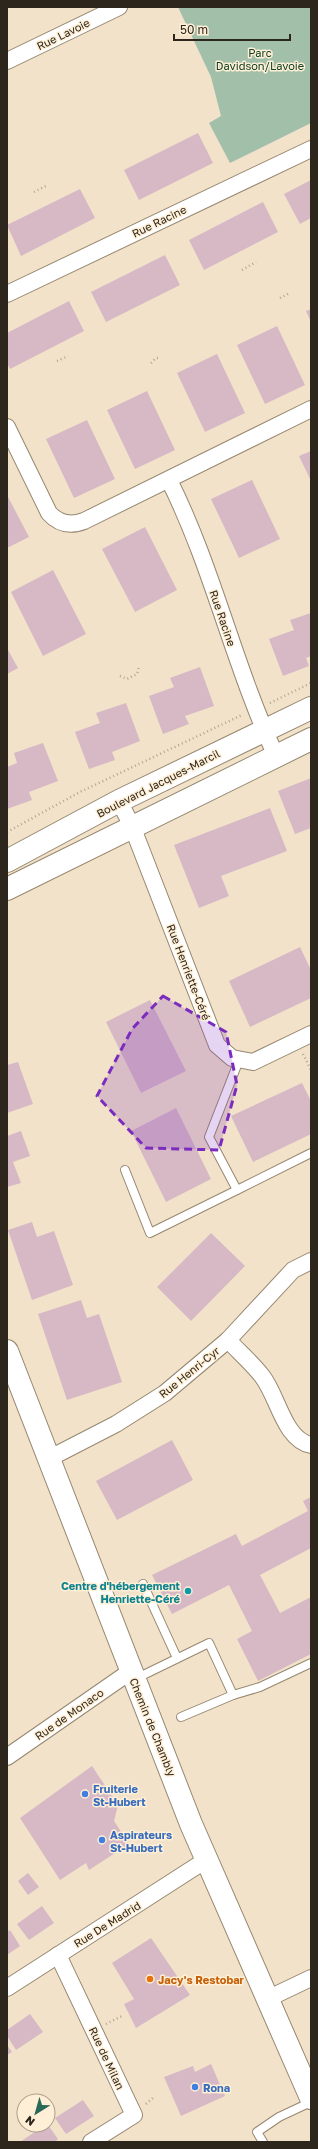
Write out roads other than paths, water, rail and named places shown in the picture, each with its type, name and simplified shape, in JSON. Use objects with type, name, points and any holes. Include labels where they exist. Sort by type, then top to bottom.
[{"type":"street","name":"Rue Lavoie","points":[[7,61],[119,7]]},
{"type":"street","name":"Rue Racine","points":[[7,294],[311,148]]},
{"type":"street","points":[[7,427],[49,513],[56,519],[65,523],[74,524],[84,521],[169,480],[311,409]]},
{"type":"street","name":"Rue Racine","points":[[169,480],[188,519],[255,709],[276,756]]},
{"type":"street","name":"Boulevard Jacques-Marcil","points":[[7,861],[119,801],[311,708]]},
{"type":"street","points":[[7,889],[311,739]]},
{"type":"street","name":"Rue Henriette-Céré","points":[[119,801],[132,826],[217,1045],[232,1058],[239,1060]]},
{"type":"street","points":[[239,1060],[253,1062],[311,1034]]},
{"type":"street","name":"Rue Henri-Cyr","points":[[48,1459],[116,1424],[165,1393],[228,1340],[293,1270],[311,1261]]},
{"type":"street","points":[[228,1340],[263,1377],[292,1434],[304,1444],[311,1445]]},
{"type":"street","name":"Chemin de Chambly","points":[[7,1351],[206,1860],[311,2097]]},
{"type":"street","name":"Rue de Monaco","points":[[7,1757],[133,1675]]},
{"type":"street","name":"Rue De Madrid","points":[[7,1988],[206,1860]]},
{"type":"street","name":"Rue de Milan","points":[[58,1955],[134,2116],[91,2142]]},
{"type":"street","points":[[267,1999],[311,1978]]},
{"type":"lane","points":[[237,1190],[209,1137],[239,1060]]},
{"type":"lane","points":[[125,1170],[150,1233],[311,1153]]},
{"type":"lane","points":[[143,1584],[177,1658]]},
{"type":"lane","points":[[133,1675],[177,1658],[209,1643],[233,1695]]},
{"type":"lane","points":[[181,1717],[233,1695],[260,1687],[311,1663]]},
{"type":"lane","points":[[263,2142],[257,2132],[311,2097]]},
{"type":"place","name":"Centre d'hébergement Henriette-Céré","points":[[188,1591]]},
{"type":"place","name":"Fruiterie St-Hubert","points":[[85,1794]]},
{"type":"place","name":"Aspirateurs St-Hubert","points":[[102,1840]]},
{"type":"place","name":"Jacy's Restobar","points":[[150,1979]]},
{"type":"place","name":"Rona","points":[[195,2087]]},
{"type":"park label","name":"Parc Davidson/Lavoie","points":[[260,58]]}]
